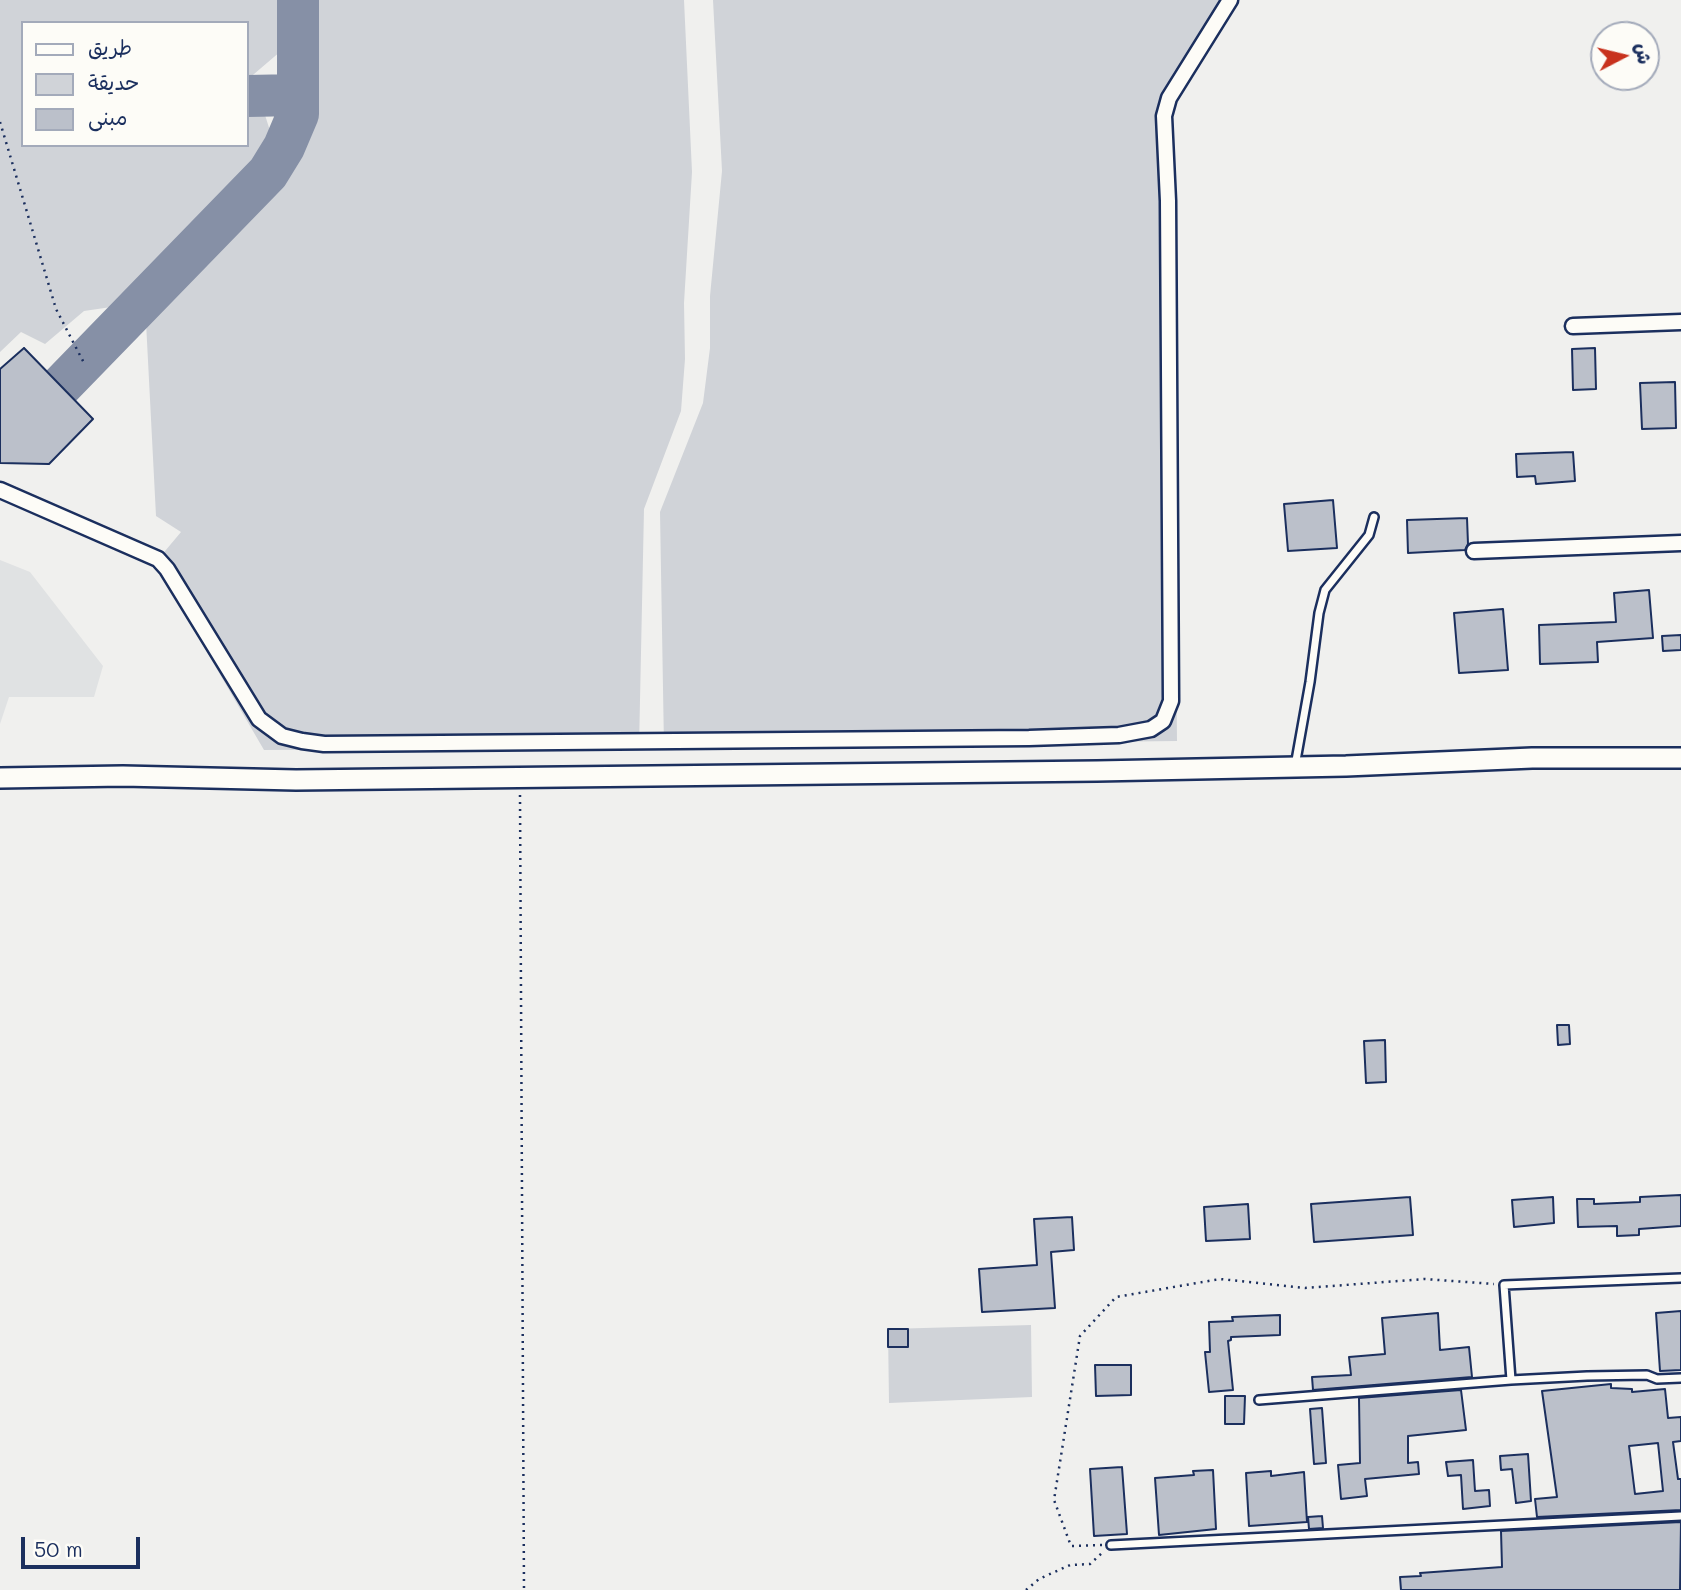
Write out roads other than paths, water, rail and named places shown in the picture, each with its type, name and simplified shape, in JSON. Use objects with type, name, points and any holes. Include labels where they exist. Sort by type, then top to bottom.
[{"type":"street","points":[[0,490],[158,559],[167,569],[259,719],[282,736],[302,741],[324,744],[1029,738],[1119,735],[1151,729],[1163,721],[1171,701],[1168,201],[1164,116],[1169,98],[1230,0]]},
{"type":"street","points":[[1573,326],[1681,321]]},
{"type":"street","points":[[1474,551],[1681,543]]},
{"type":"street","points":[[0,778],[520,778],[1295,767],[1532,758],[1681,758]]},
{"type":"lane","points":[[1295,767],[1325,590],[1369,535],[1374,517]]},
{"type":"lane","points":[[1511,1380],[1504,1285],[1681,1278]]},
{"type":"lane","points":[[1259,1400],[1511,1380],[1611,1376],[1681,1378]]},
{"type":"lane","points":[[1111,1545],[1681,1516]]}]
